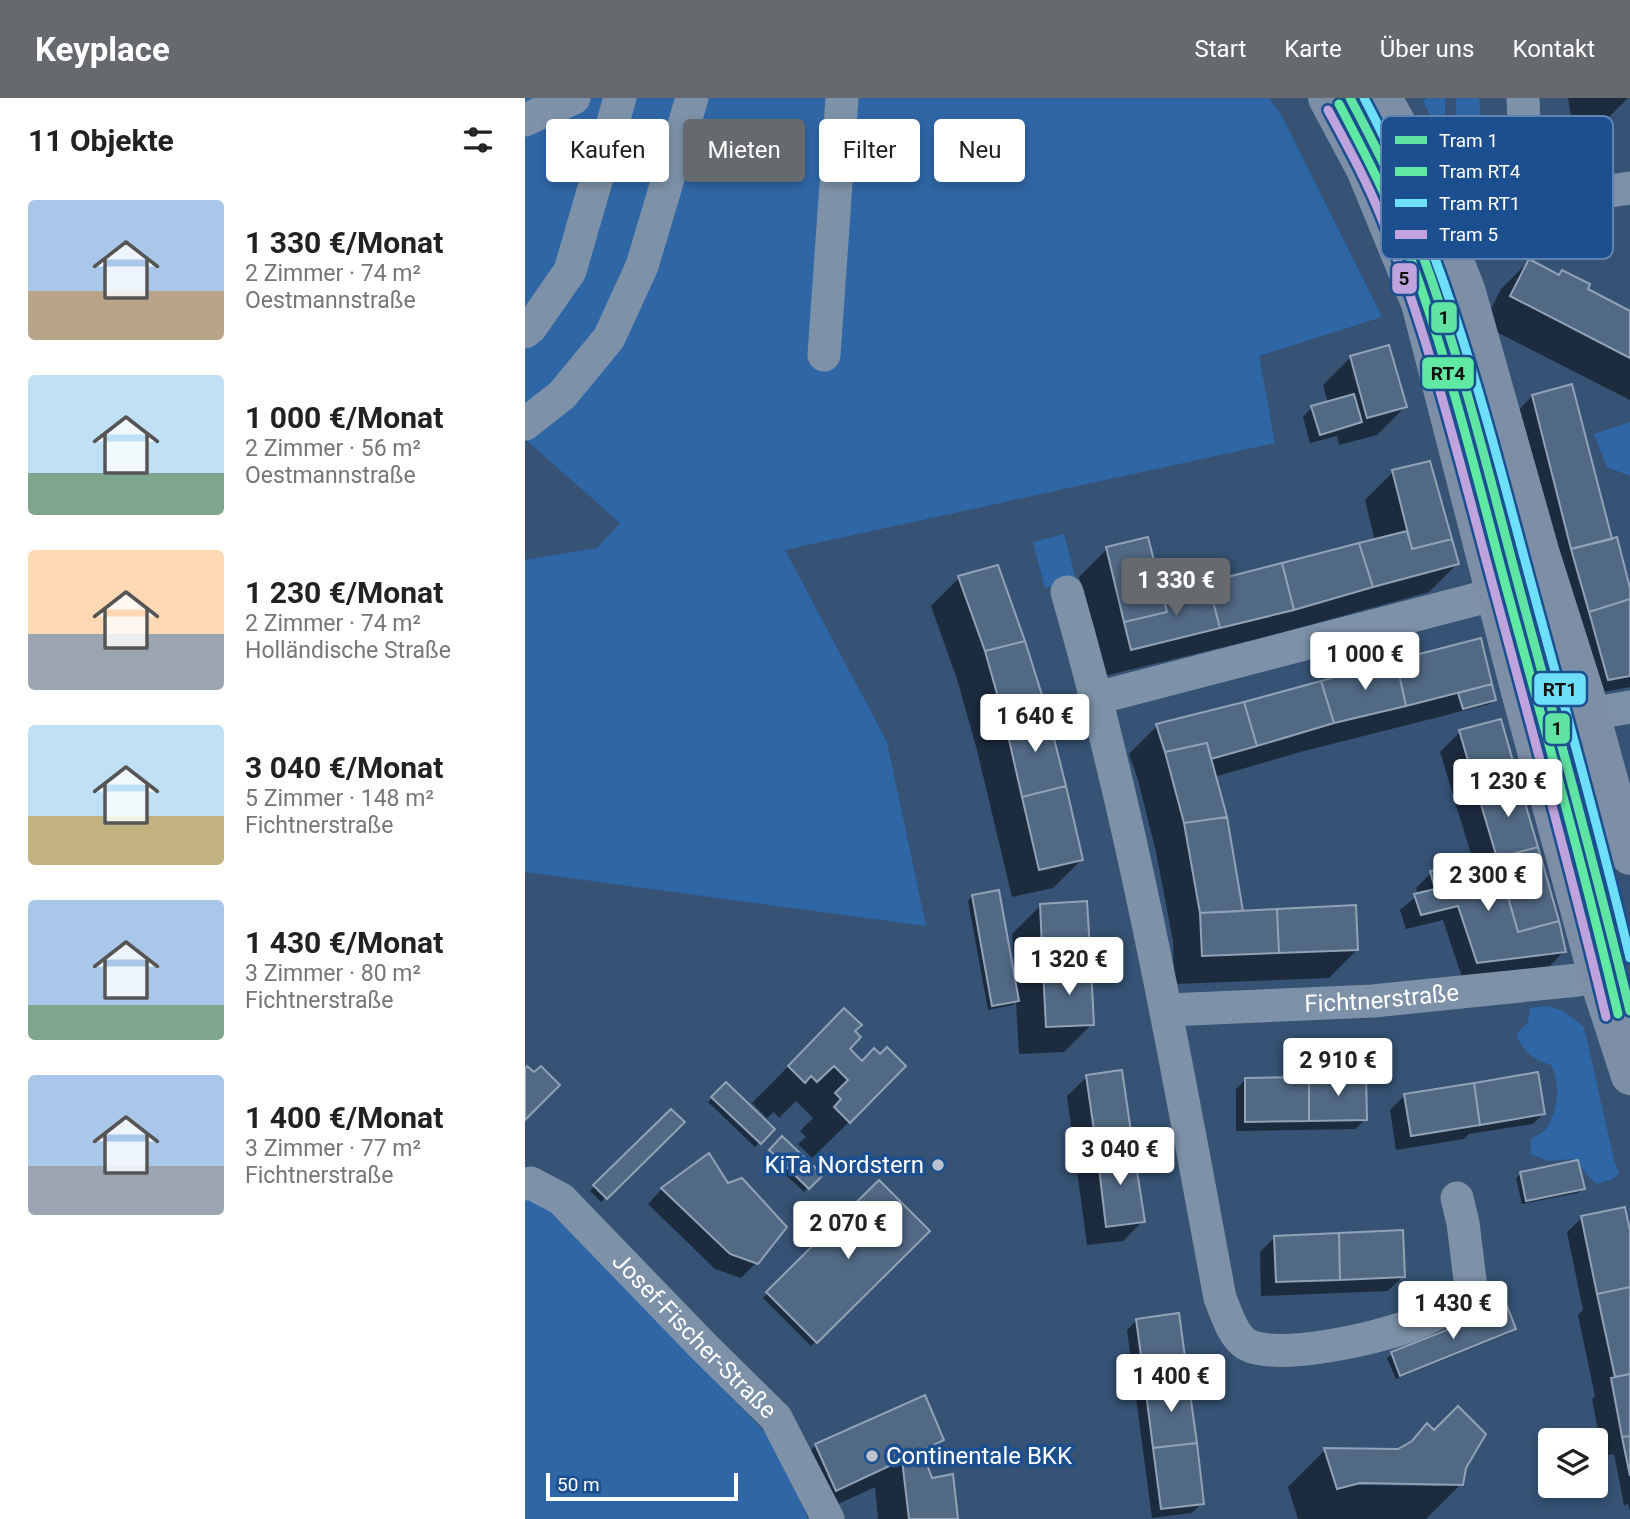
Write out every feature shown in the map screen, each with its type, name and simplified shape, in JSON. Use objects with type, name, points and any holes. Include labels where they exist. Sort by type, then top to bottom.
[{"type":"main road","points":[[1327,98],[1365,169],[1381,208]]},
{"type":"main road","points":[[1386,99],[1394,116]]},
{"type":"main road","points":[[1402,259],[1420,303],[1510,652],[1613,977],[1630,1076]]},
{"type":"main road","points":[[1454,259],[1466,289],[1541,554],[1571,644],[1630,856]]},
{"type":"main road","points":[[1510,652],[1528,666],[1545,668],[1558,663],[1571,644]]},
{"type":"street","points":[[525,120],[573,98]]},
{"type":"street","points":[[525,332],[570,271],[620,98]]},
{"type":"street","points":[[525,424],[562,394],[610,338],[642,266],[692,98]]},
{"type":"street","points":[[824,355],[842,98]]},
{"type":"street","points":[[1523,98],[1524,116]]},
{"type":"street","points":[[1067,592],[1097,698],[1137,865],[1167,1010],[1220,1298],[1231,1325],[1246,1343],[1267,1349],[1290,1350],[1379,1336],[1412,1325],[1472,1296],[1463,1223],[1457,1198]]},
{"type":"street","points":[[1097,698],[1496,594]]},
{"type":"street","points":[[1591,714],[1630,707]]},
{"type":"street","name":"Fichtnerstraße","points":[[1167,1010],[1373,1001],[1613,977]]},
{"type":"street","name":"Josef-Fischer-Straße","points":[[525,1184],[531,1183],[561,1199],[776,1418],[828,1519]]},
{"type":"shaded area","points":[[525,98],[1269,98],[1282,116],[1382,317],[1259,356],[1275,443],[785,550],[887,742],[926,926],[525,872],[525,560],[597,548],[620,523],[525,439]]},
{"type":"shaded area","points":[[1342,98],[1369,98],[1381,126],[1381,198]]},
{"type":"shaded area","points":[[1427,98],[1445,98],[1445,116],[1430,116],[1423,101]]},
{"type":"shaded area","points":[[1456,98],[1479,98],[1481,116],[1456,116]]},
{"type":"shaded area","points":[[1405,259],[1438,259],[1453,293],[1549,637],[1539,644],[1529,643],[1465,413]]},
{"type":"shaded area","points":[[1630,422],[1630,476],[1607,467],[1594,434]]},
{"type":"shaded area","points":[[1064,534],[1076,580],[1045,588],[1033,542]]},
{"type":"shaded area","points":[[1547,1006],[1564,1011],[1584,1027],[1619,1173],[1613,1179],[1597,1184],[1572,1159],[1549,1161],[1530,1154],[1531,1139],[1545,1130],[1553,1116],[1557,1098],[1556,1080],[1551,1065],[1529,1054],[1516,1034],[1528,1022],[1530,1008]]},
{"type":"shaded area","points":[[525,1194],[564,1220],[774,1442],[810,1519],[525,1519]]},
{"type":"building","points":[[1529,259],[1559,275],[1562,270],[1590,284],[1588,289],[1630,311],[1630,358],[1510,296]]},
{"type":"building","points":[[1389,345],[1407,407],[1367,418],[1350,356]]},
{"type":"building","points":[[1572,384],[1612,539],[1571,549],[1532,395]]},
{"type":"building","points":[[1354,394],[1362,422],[1320,435],[1311,406]]},
{"type":"building","points":[[1430,461],[1452,539],[1412,549],[1392,470]]},
{"type":"building","points":[[1407,531],[1412,549],[1452,539],[1459,564],[1373,587],[1359,543]]},
{"type":"building","points":[[1148,537],[1167,612],[1124,622],[1106,547]]},
{"type":"building","points":[[1617,537],[1630,588],[1630,599],[1589,612],[1571,549]]},
{"type":"building","points":[[1359,543],[1373,587],[1294,610],[1282,563]]},
{"type":"building","points":[[1282,563],[1294,610],[1220,628],[1208,582]]},
{"type":"building","points":[[998,565],[1025,641],[985,651],[958,576]]},
{"type":"building","points":[[1208,582],[1220,628],[1131,650],[1124,622],[1167,612],[1162,593]]},
{"type":"building","points":[[1630,599],[1630,676],[1608,680],[1589,612]]},
{"type":"building","points":[[1481,638],[1492,684],[1406,706],[1396,660]]},
{"type":"building","points":[[1025,641],[1047,711],[1005,722],[985,651]]},
{"type":"building","points":[[1396,660],[1406,706],[1334,723],[1321,681]]},
{"type":"building","points":[[1321,681],[1334,723],[1257,746],[1244,702]]},
{"type":"building","points":[[1492,684],[1496,700],[1463,709],[1458,693]]},
{"type":"building","points":[[1244,702],[1257,746],[1211,759],[1207,743],[1165,752],[1156,724]]},
{"type":"building","points":[[1047,711],[1066,786],[1022,797],[1005,722]]},
{"type":"building","points":[[1501,719],[1518,779],[1477,791],[1459,730]]},
{"type":"building","points":[[1207,743],[1227,817],[1184,823],[1165,752]]},
{"type":"building","points":[[1518,779],[1538,847],[1497,858],[1477,791]]},
{"type":"building","points":[[1066,786],[1083,860],[1039,870],[1022,797]]},
{"type":"building","points":[[1227,817],[1243,911],[1200,913],[1184,823]]},
{"type":"building","points":[[1538,847],[1559,921],[1518,932],[1497,858]]},
{"type":"building","points":[[1497,858],[1518,932],[1559,921],[1566,952],[1477,963],[1458,906],[1421,915],[1414,894],[1435,889],[1430,871]]},
{"type":"building","points":[[999,890],[1019,1001],[992,1006],[972,895]]},
{"type":"building","points":[[1087,901],[1091,967],[1043,969],[1040,904]]},
{"type":"building","points":[[1356,905],[1358,950],[1279,953],[1277,909]]},
{"type":"building","points":[[1277,909],[1279,953],[1202,956],[1200,913]]},
{"type":"building","points":[[1091,967],[1094,1025],[1046,1027],[1043,969]]},
{"type":"building","points":[[844,1008],[862,1025],[855,1031],[861,1037],[850,1049],[862,1061],[874,1048],[880,1054],[887,1047],[906,1066],[850,1123],[834,1107],[841,1099],[835,1093],[848,1080],[834,1066],[817,1082],[811,1076],[805,1083],[788,1066]]},
{"type":"building","points":[[527,1066],[534,1072],[541,1066],[560,1085],[525,1120],[525,1069]]},
{"type":"building","points":[[1122,1070],[1133,1146],[1097,1151],[1086,1075]]},
{"type":"building","points":[[1538,1072],[1545,1114],[1480,1125],[1474,1083]]},
{"type":"building","points":[[1366,1075],[1367,1120],[1309,1121],[1309,1077]]},
{"type":"building","points":[[1309,1077],[1309,1121],[1245,1122],[1245,1078]]},
{"type":"building","points":[[726,1082],[775,1129],[761,1144],[711,1097]]},
{"type":"building","points":[[1474,1083],[1480,1125],[1411,1136],[1404,1094]]},
{"type":"building","points":[[671,1109],[685,1122],[607,1199],[593,1185]]},
{"type":"building","points":[[782,1136],[823,1175],[809,1189],[769,1150]]},
{"type":"building","points":[[1133,1146],[1145,1222],[1106,1227],[1097,1151]]},
{"type":"building","points":[[709,1153],[728,1183],[742,1178],[787,1227],[758,1264],[730,1254],[661,1188]]},
{"type":"building","points":[[1578,1160],[1585,1189],[1526,1201],[1520,1172]]},
{"type":"building","points":[[879,1180],[930,1231],[817,1343],[766,1292]]},
{"type":"building","points":[[1625,1207],[1630,1231],[1630,1287],[1597,1294],[1581,1216]]},
{"type":"building","points":[[1403,1230],[1405,1277],[1340,1280],[1339,1233]]},
{"type":"building","points":[[1339,1233],[1340,1280],[1276,1282],[1274,1236]]},
{"type":"building","points":[[1630,1287],[1630,1374],[1615,1377],[1597,1294]]},
{"type":"building","points":[[1507,1306],[1516,1329],[1400,1376],[1391,1352]]},
{"type":"building","points":[[1179,1313],[1188,1379],[1145,1385],[1136,1319]]},
{"type":"building","points":[[1630,1374],[1630,1436],[1622,1437],[1611,1378]]},
{"type":"building","points":[[1188,1379],[1197,1443],[1153,1448],[1145,1385]]},
{"type":"building","name":"Continentale BKK","points":[[925,1395],[944,1440],[922,1451],[932,1478],[953,1474],[958,1519],[909,1519],[902,1460],[836,1491],[815,1444]]},
{"type":"building","points":[[1458,1406],[1486,1434],[1466,1468],[1463,1485],[1360,1483],[1337,1489],[1324,1448],[1398,1449],[1412,1441],[1427,1423],[1434,1430]]},
{"type":"building","points":[[1630,1436],[1630,1476],[1622,1437]]},
{"type":"building","points":[[1197,1443],[1204,1504],[1161,1509],[1153,1448]]},
{"type":"tram line","name":"1","points":[[1350,98],[1381,158]]},
{"type":"tram line","name":"RT1","points":[[1364,98],[1381,133]]},
{"type":"tram line","name":"RT4","points":[[1339,104],[1381,187]]},
{"type":"tram line","name":"5","points":[[1328,110],[1357,163],[1381,218]]},
{"type":"tram line","name":"5","points":[[1397,259],[1429,353],[1455,444],[1551,799],[1606,1017]]},
{"type":"tram line","name":"RT4","points":[[1411,259],[1468,443],[1618,1014]]},
{"type":"tram line","name":"1","points":[[1424,259],[1479,436],[1575,793],[1630,1011]]},
{"type":"tram line","name":"RT1","points":[[1435,259],[1459,328],[1494,447],[1630,958]]},
{"type":"place","name":"KiTa Nordstern","points":[[938,1165]]},
{"type":"place","name":"Continentale BKK","points":[[872,1456]]}]
